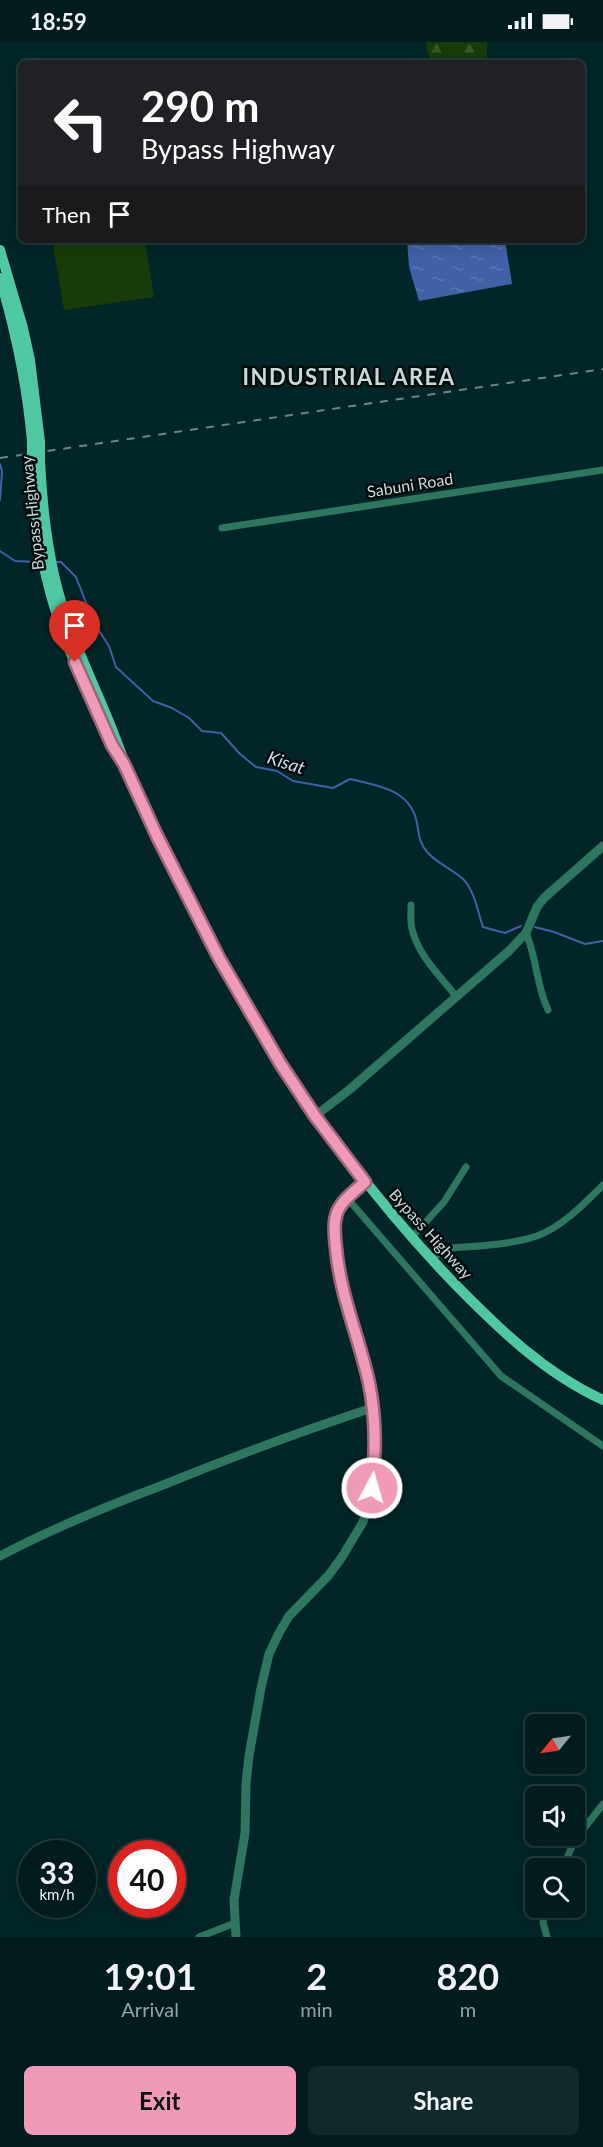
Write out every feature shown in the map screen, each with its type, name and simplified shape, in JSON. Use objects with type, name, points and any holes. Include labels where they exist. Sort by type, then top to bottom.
[{"type":"main road","name":"Bypass Highway","points":[[0,250],[30,360],[37,407],[36,518],[47,579],[56,612],[90,698],[112,745],[124,764],[219,958],[280,1063],[315,1116],[365,1182],[431,1259],[498,1326],[536,1360],[559,1377],[603,1400]]},
{"type":"main road","name":"Bypass Highway","points":[[0,278],[19,347],[36,442]]},
{"type":"street","name":"Sabuni Road","points":[[222,528],[603,470]]},
{"type":"street","points":[[315,1116],[349,1090],[508,951],[526,933],[543,898],[603,846]]},
{"type":"street","points":[[411,905],[412,930],[418,945],[428,963],[456,996]]},
{"type":"street","points":[[526,933],[535,960],[538,988],[548,1010]]},
{"type":"street","points":[[412,1237],[444,1202],[466,1167]]},
{"type":"street","points":[[236,1937],[234,1900],[245,1833],[249,1756],[269,1654],[289,1616],[328,1576],[342,1557],[363,1522],[372,1488],[376,1458],[369,1383],[346,1306],[338,1267],[335,1217],[339,1207],[365,1182]]},
{"type":"street","points":[[431,1259],[450,1248],[504,1244],[538,1235],[573,1213],[603,1185]]},
{"type":"street","points":[[347,1198],[501,1376],[603,1446]]},
{"type":"street","points":[[0,1556],[78,1517],[326,1423],[372,1408]]},
{"type":"street","points":[[567,1858],[575,1840],[603,1804]]},
{"type":"street","points":[[544,1918],[547,1937]]},
{"type":"street","points":[[199,1937],[235,1923]]},
{"type":"green space","points":[[426,42],[487,42],[487,60],[431,60]]},
{"type":"green space","points":[[53,243],[145,243],[154,297],[64,310]]},
{"type":"water","points":[[407,243],[505,243],[512,284],[419,301],[409,267]]},
{"type":"waterway","points":[[0,464],[2,472],[0,500]]},
{"type":"waterway","points":[[0,551],[15,561],[38,562]]},
{"type":"waterway","name":"Kisat","points":[[56,562],[61,562],[76,577],[94,623],[109,646],[116,667],[153,701],[189,718],[202,731],[221,733],[240,754],[256,767],[277,771],[293,781],[333,788],[350,779],[390,790],[406,801],[412,809],[420,840],[428,853],[460,876],[468,885],[474,896],[483,927],[505,933],[521,926]]},
{"type":"waterway","name":"Kisat","points":[[535,927],[585,944],[603,941]]},
{"type":"railway","points":[[0,458],[603,369]]},
{"type":"district","name":"INDUSTRIAL AREA","points":[[349,377]]},
{"type":"route","points":[[75,662],[112,745],[124,764],[157,836],[219,958],[280,1063],[315,1116],[365,1182],[339,1207],[335,1217],[335,1239],[346,1306],[369,1383],[376,1458],[372,1488]]}]
